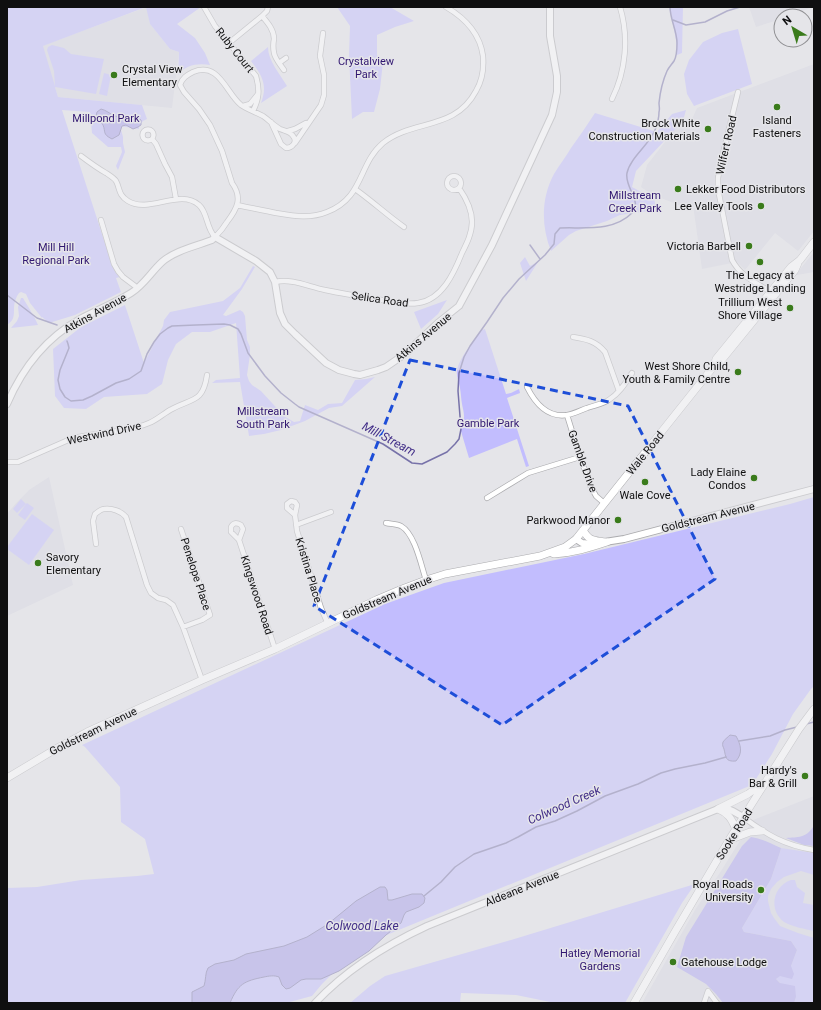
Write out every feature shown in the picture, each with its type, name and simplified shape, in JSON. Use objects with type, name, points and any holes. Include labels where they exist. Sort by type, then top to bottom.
[{"type":"main road","name":"Wale Road","points":[[576,539],[714,366],[720,362],[773,293],[795,270],[800,260],[814,242]]},
{"type":"main road","points":[[584,530],[592,540],[607,542]]},
{"type":"main road","name":"Goldstream Avenue","points":[[7,778],[87,732],[275,649],[376,600],[445,574],[540,556],[565,547],[576,539]]},
{"type":"main road","points":[[540,556],[570,553],[588,549],[607,542]]},
{"type":"main road","name":"Sooke Road","points":[[634,1003],[743,817],[768,780],[799,729],[814,709]]},
{"type":"main road","points":[[718,809],[748,794],[768,780]]},
{"type":"main road","points":[[718,809],[728,814],[736,830]]},
{"type":"main road","points":[[729,840],[750,832],[762,831]]},
{"type":"street","name":"Ruby Court","points":[[204,7],[215,26],[256,76],[258,83],[258,102],[253,111]]},
{"type":"street","points":[[229,43],[262,16],[267,11],[268,7]]},
{"type":"street","points":[[237,204],[296,216],[316,216],[326,213],[344,203],[350,196],[373,154],[382,144],[393,136],[444,120],[456,114],[466,106],[473,97],[481,80],[483,62],[481,47],[466,21],[446,7]]},
{"type":"street","name":"Atkins Avenue","points":[[7,404],[25,370],[48,343],[64,330],[138,288],[167,258],[212,240],[215,237],[263,265],[270,272],[275,282],[280,313],[285,324],[326,363],[339,370],[360,375],[386,367],[396,361],[439,322],[455,310],[461,302],[492,245],[552,115],[557,92],[557,76],[550,36],[550,7]]},
{"type":"street","points":[[612,99],[618,88],[625,48],[624,23],[620,7]]},
{"type":"street","points":[[262,16],[273,32],[274,55],[284,70]]},
{"type":"street","points":[[271,122],[283,147],[289,148],[295,144],[321,104],[324,95],[324,75],[320,56],[323,33]]},
{"type":"street","points":[[280,63],[286,58]]},
{"type":"street","points":[[81,156],[115,180],[120,193],[128,201],[146,205],[176,199],[189,200],[198,204],[204,211],[209,229],[215,237],[233,214],[238,199],[222,151],[212,130],[199,109],[181,88],[180,85],[183,78],[196,71],[211,71],[221,79],[236,100],[263,116],[279,129],[288,131],[296,130],[310,119]]},
{"type":"street","name":"Wilfert Road","points":[[738,92],[720,166],[718,178],[720,198],[732,260],[735,266],[744,275],[773,293]]},
{"type":"street","points":[[244,106],[250,104],[258,94]]},
{"type":"street","points":[[288,131],[294,136],[295,144]]},
{"type":"street","points":[[152,139],[156,144],[172,177],[176,199]]},
{"type":"street","name":"Selica Road","points":[[275,282],[286,281],[301,283],[324,290],[407,304],[424,302],[432,298],[446,285],[455,271],[471,234],[471,212],[467,200],[459,188]]},
{"type":"street","points":[[355,189],[404,227]]},
{"type":"street","points":[[101,220],[114,264],[123,277],[138,288]]},
{"type":"street","points":[[573,338],[586,339],[601,347],[605,352],[619,391]]},
{"type":"street","points":[[527,387],[532,397],[546,411],[559,415],[567,415],[606,402],[619,391],[632,373]]},
{"type":"street","name":"Westwind Drive","points":[[7,462],[18,462],[73,438],[118,432],[142,426],[156,420],[173,408],[195,399],[202,393],[207,375]]},
{"type":"street","name":"Gamble Drive","points":[[567,415],[592,491],[604,503]]},
{"type":"street","points":[[487,498],[528,473],[580,456]]},
{"type":"street","name":"Goldstream Avenue","points":[[576,539],[586,544],[607,542],[645,534],[814,489]]},
{"type":"street","points":[[96,544],[93,521],[95,514],[103,509],[123,512],[126,517],[147,585],[151,593],[173,605],[183,627],[202,680]]},
{"type":"street","points":[[296,524],[331,512]]},
{"type":"street","name":"Kristina Place","points":[[295,515],[296,524],[321,608],[328,624]]},
{"type":"street","points":[[386,523],[400,525],[406,529],[414,544],[426,580]]},
{"type":"street","name":"Penelope Place","points":[[181,529],[210,615],[202,620],[183,627]]},
{"type":"street","name":"Kingswood Road","points":[[239,540],[275,649]]},
{"type":"street","points":[[718,809],[728,809],[743,817],[762,831],[786,843],[814,850]]},
{"type":"street","name":"Aldeane Avenue","points":[[316,1003],[323,994],[370,957],[410,934],[449,916],[718,809]]},
{"type":"street","points":[[704,1003],[708,991],[717,1003]]},
{"type":"highlighted area","points":[[410,360],[628,406],[715,579],[502,725],[314,606]]},
{"type":"shaded area","name":"Crystal View Elementary","points":[[147,7],[150,24],[170,49],[179,52],[172,108],[58,97],[42,46]]},
{"type":"shaded area","points":[[749,7],[813,7],[773,8],[773,22],[756,27]]},
{"type":"shaded area","points":[[814,64],[814,231],[798,251],[775,233],[745,270],[737,262],[702,269],[693,205],[681,206],[651,194],[641,187],[647,165],[675,129],[692,119],[697,108]]},
{"type":"shaded area","points":[[814,252],[814,272],[797,275],[796,274]]},
{"type":"shaded area","name":"Savory Elementary","points":[[49,477],[73,585],[7,616],[7,514],[29,490]]},
{"type":"shaded area","name":"Royal Roads University","points":[[814,796],[814,1003],[642,1003],[695,910],[753,820]]},
{"type":"shaded area","points":[[813,827],[814,846],[804,845],[786,838],[805,835]]},
{"type":"shaded area","points":[[751,837],[763,840],[781,848],[771,879],[742,928],[744,932],[791,941],[797,950],[791,966],[794,974],[792,979],[780,976],[776,979],[780,983],[795,986],[796,997],[794,1003],[723,1003],[706,984],[677,967],[686,937],[742,846]]},
{"type":"green space","name":"Mill Hill Regional Park","points":[[7,7],[146,7],[43,46],[55,86],[54,71],[47,50],[48,47],[52,45],[64,48],[71,54],[104,59],[96,94],[55,87],[58,97],[142,105],[147,119],[139,126],[139,129],[120,126],[125,152],[118,170],[116,166],[122,152],[121,147],[108,147],[92,133],[90,112],[62,110],[112,265],[120,277],[116,278],[121,292],[75,315],[49,323],[42,318],[30,303],[26,294],[21,292],[15,300],[13,318],[7,325]]},
{"type":"green space","points":[[146,7],[201,7],[177,24],[195,38],[205,53],[210,65],[201,64],[188,67],[178,75],[179,52],[170,49],[150,24]]},
{"type":"green space","name":"Crystalview Park","points":[[337,7],[390,7],[414,21],[377,35],[377,55],[383,62],[380,89],[374,112],[363,112],[352,119],[349,55],[350,26]]},
{"type":"green space","points":[[670,7],[683,7],[682,53],[677,55],[677,46]]},
{"type":"green space","points":[[738,29],[752,84],[694,106],[687,94],[684,74],[689,60],[703,42],[722,33]]},
{"type":"green space","points":[[268,47],[272,62],[287,86],[261,103],[264,91],[263,80],[251,61]]},
{"type":"green space","points":[[104,73],[111,75],[107,96],[99,94]]},
{"type":"green space","name":"Millstream Creek Park","points":[[686,110],[683,121],[636,171],[632,187],[654,199],[657,210],[620,215],[576,231],[569,235],[551,251],[545,232],[544,222],[545,202],[550,183],[556,171],[595,113],[657,132],[672,114]]},
{"type":"green space","points":[[525,257],[530,266],[538,262],[526,281],[520,263]]},
{"type":"green space","name":"Millstream South Park","points":[[253,266],[255,267],[242,289],[223,315],[226,316],[240,310],[245,316],[247,340],[250,347],[247,375],[249,381],[261,391],[284,416],[294,422],[300,421],[305,405],[318,410],[328,404],[342,403],[355,380],[375,377],[342,406],[329,408],[305,421],[281,430],[249,436],[240,382],[212,383],[216,380],[240,378],[236,323],[210,332],[192,332],[176,344],[168,360],[162,384],[147,394],[104,397],[86,409],[64,408],[55,396],[53,349],[81,327],[125,305],[144,363],[163,326],[164,320],[170,312],[223,301],[240,288]]},
{"type":"green space","points":[[21,298],[23,298],[38,325],[11,328],[19,316],[18,307]]},
{"type":"green space","points":[[447,300],[438,314],[421,329],[414,312]]},
{"type":"green space","name":"Gamble Park","points":[[485,329],[506,394],[519,389],[520,393],[507,398],[529,466],[526,467],[517,439],[469,458],[460,428],[464,416],[457,370],[468,349],[482,330]]},
{"type":"green space","points":[[814,497],[814,686],[793,714],[772,754],[752,785],[378,939],[338,968],[312,996],[286,1003],[7,1003],[7,888],[37,887],[81,880],[154,874],[145,839],[121,822],[120,787],[82,745],[385,604],[444,583],[584,554]]},
{"type":"green space","points":[[21,499],[26,504],[17,513],[13,509]]},
{"type":"green space","points":[[27,503],[34,508],[25,520],[18,515]]},
{"type":"green space","points":[[32,514],[54,530],[29,565],[7,549],[7,547]]},
{"type":"green space","points":[[781,848],[814,853],[814,875],[801,871],[784,877],[771,889],[768,896],[768,901],[771,913],[780,926],[814,938],[814,1003],[794,1003],[796,997],[776,979],[791,966],[797,950],[791,941],[744,932],[742,928],[771,879]]},
{"type":"green space","points":[[791,880],[795,880],[797,887],[805,893],[803,903],[814,905],[814,931],[795,927],[784,922],[776,911],[774,905],[777,893],[780,887]]},
{"type":"green space","name":"Hatley Memorial Gardens","points":[[695,884],[682,903],[625,1003],[555,1003],[516,995],[461,993],[460,1003],[350,1003],[370,986],[385,976],[511,940]]},
{"type":"water","points":[[101,109],[115,116],[141,120],[141,125],[133,129],[126,125],[122,126],[119,135],[112,139],[106,134],[103,125],[96,116],[97,112]]},
{"type":"water","points":[[730,735],[736,736],[740,746],[740,755],[736,761],[728,760],[723,746],[724,741]]},
{"type":"water","name":"Colwood Lake","points":[[380,887],[385,887],[387,890],[388,900],[412,894],[422,894],[425,898],[424,903],[419,907],[406,912],[401,923],[369,951],[339,971],[321,979],[301,980],[290,988],[286,989],[282,985],[279,977],[272,976],[257,978],[242,984],[236,991],[230,1003],[192,1003],[192,992],[204,986],[208,968],[215,964],[234,960],[246,954],[284,946],[307,937],[328,924],[356,901]]},
{"type":"waterway","name":"Mill Stream","points":[[67,341],[69,348],[60,370],[58,380],[60,389],[65,397],[71,401],[83,400],[116,383],[129,379],[141,371],[147,354],[154,342],[160,334],[168,328],[172,326],[230,325],[238,329],[248,353],[265,376],[281,393],[299,407],[383,444],[412,463],[422,464],[447,452],[459,439],[461,429],[458,391],[459,373],[464,357],[503,298],[519,279],[545,255],[554,244],[555,234],[560,228],[607,226],[624,219],[635,209],[634,199],[628,184],[627,173],[632,162],[649,141],[655,130],[663,82],[676,54],[677,38],[670,7]]},
{"type":"waterway","points":[[673,20],[686,25],[705,22],[727,11],[740,7]]},
{"type":"waterway","points":[[530,245],[540,259]]},
{"type":"waterway","name":"Mill Stream","points":[[7,295],[37,318],[57,325]]},
{"type":"waterway","name":"Colwood Creek","points":[[806,724],[814,722]]},
{"type":"waterway","name":"Colwood Creek","points":[[739,741],[770,736],[797,727]]},
{"type":"waterway","name":"Colwood Creek","points":[[424,896],[441,882],[455,867],[474,854],[506,843],[536,827],[555,821],[605,796],[638,784],[661,773],[726,757]]},
{"type":"place","name":"Crystal View Elementary","points":[[114,75]]},
{"type":"place","name":"Island Fasteners","points":[[777,107]]},
{"type":"place","name":"Brock White Construction Materials","points":[[708,129]]},
{"type":"place","name":"Lekker Food Distributors","points":[[678,189]]},
{"type":"place","name":"Lee Valley Tools","points":[[761,206]]},
{"type":"place","name":"Victoria Barbell","points":[[749,246]]},
{"type":"place","name":"The Legacy at Westridge Landing","points":[[760,262]]},
{"type":"place","name":"Trillium West Shore Village","points":[[790,308]]},
{"type":"place","name":"West Shore Child, Youth & Family Centre","points":[[738,372]]},
{"type":"place","name":"Lady Elaine Condos","points":[[754,478]]},
{"type":"place","name":"Wale Cove","points":[[645,482]]},
{"type":"place","name":"Parkwood Manor","points":[[618,520]]},
{"type":"place","name":"Savory Elementary","points":[[38,563]]},
{"type":"place","name":"Hardy's Bar & Grill","points":[[805,776]]},
{"type":"place","name":"Royal Roads University","points":[[761,890]]},
{"type":"place","name":"Gatehouse Lodge","points":[[673,962]]},
{"type":"park label","name":"Millpond Park","points":[[106,118]]}]
